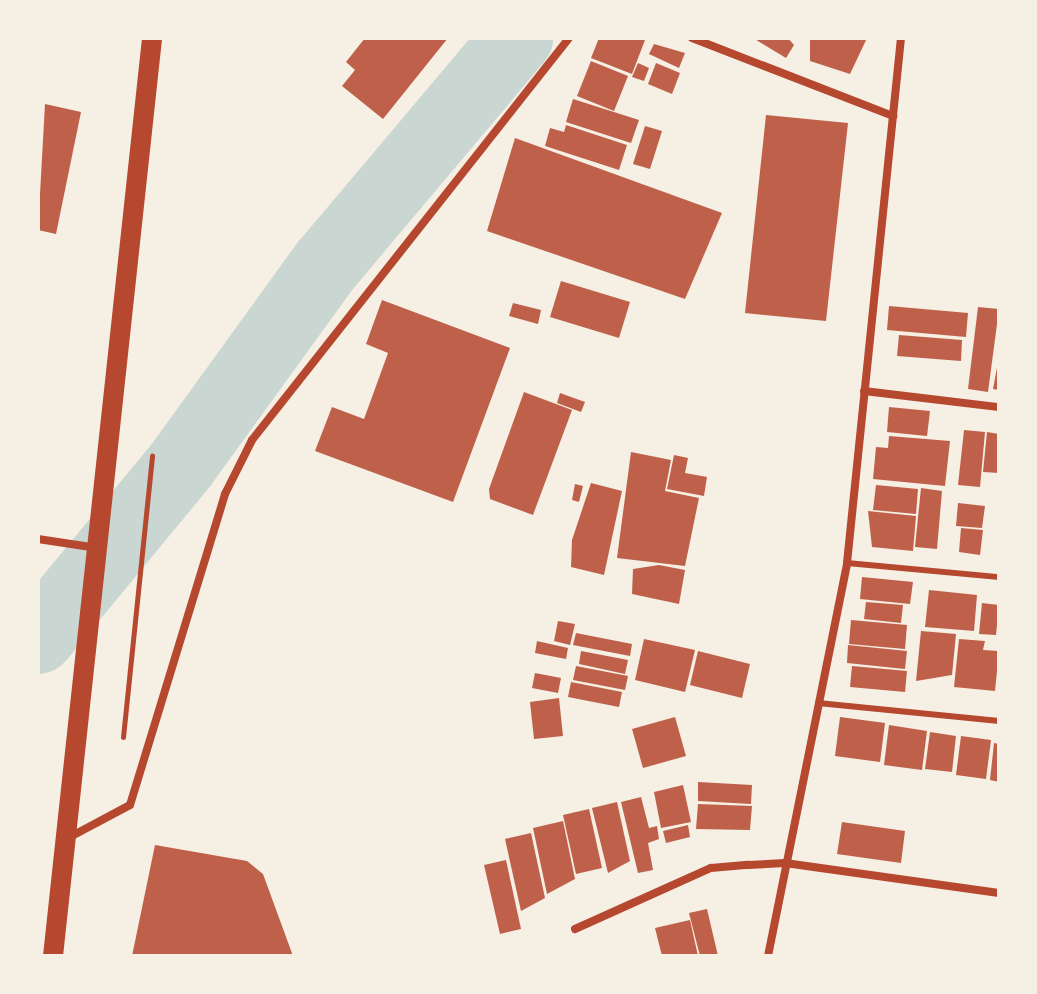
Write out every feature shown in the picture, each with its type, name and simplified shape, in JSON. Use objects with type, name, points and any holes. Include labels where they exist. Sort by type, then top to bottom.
[{"type":"main road","points":[[53,956],[105,504],[152,38]]},
{"type":"street","points":[[64,840],[130,805],[211,535],[252,440],[569,38]]},
{"type":"street","points":[[692,38],[893,116]]},
{"type":"street","points":[[768,956],[847,563],[901,38]]},
{"type":"street","points":[[864,391],[999,407]]},
{"type":"street","points":[[38,539],[99,548]]},
{"type":"street","points":[[575,929],[711,868],[785,863],[999,893]]},
{"type":"lane","points":[[847,563],[999,577]]},
{"type":"lane","points":[[818,703],[999,721]]},
{"type":"path","points":[[122,753],[152,455]]},
{"type":"building","points":[[365,38],[448,38],[383,119],[342,86],[355,70],[346,62]]},
{"type":"building","points":[[599,38],[645,40],[632,74],[591,58]]},
{"type":"building","points":[[753,38],[788,38],[794,45],[786,58]]},
{"type":"building","points":[[810,38],[867,38],[850,74],[810,61]]},
{"type":"building","points":[[654,44],[685,53],[679,68],[649,54]]},
{"type":"building","points":[[591,61],[628,76],[614,111],[577,96]]},
{"type":"building","points":[[638,63],[649,68],[644,81],[632,77]]},
{"type":"building","points":[[656,63],[680,73],[672,94],[648,84]]},
{"type":"building","points":[[573,99],[639,120],[631,143],[566,122]]},
{"type":"building","points":[[45,104],[81,112],[56,234],[38,230]]},
{"type":"building","points":[[766,115],[848,123],[826,321],[745,313]]},
{"type":"building","points":[[566,125],[627,145],[619,170],[545,146],[550,128],[564,132]]},
{"type":"building","points":[[645,126],[662,131],[650,169],[633,164]]},
{"type":"building","points":[[515,138],[722,213],[685,299],[487,231]]},
{"type":"building","points":[[561,281],[630,302],[619,338],[550,317]]},
{"type":"building","points":[[382,300],[510,348],[453,502],[315,451],[332,407],[364,419],[388,353],[366,344]]},
{"type":"building","points":[[513,303],[541,310],[538,324],[509,316]]},
{"type":"building","points":[[889,306],[968,313],[966,337],[887,330]]},
{"type":"building","points":[[978,307],[999,309],[988,392],[968,389]]},
{"type":"building","points":[[899,335],[962,340],[961,361],[897,356]]},
{"type":"building","points":[[999,357],[999,390],[993,389]]},
{"type":"building","points":[[524,392],[572,410],[533,515],[490,499],[489,489]]},
{"type":"building","points":[[560,393],[585,402],[581,412],[557,403]]},
{"type":"building","points":[[889,407],[930,411],[927,436],[887,432]]},
{"type":"building","points":[[964,430],[985,432],[980,487],[958,485]]},
{"type":"building","points":[[987,432],[999,434],[999,473],[983,472]]},
{"type":"building","points":[[889,436],[950,441],[945,486],[873,479],[876,447],[888,448]]},
{"type":"building","points":[[631,452],[671,460],[665,491],[699,498],[685,566],[617,558]]},
{"type":"building","points":[[674,455],[688,458],[685,473],[707,477],[704,496],[667,489]]},
{"type":"building","points":[[591,483],[622,491],[604,575],[571,567],[572,540]]},
{"type":"building","points":[[575,484],[583,486],[579,502],[572,500]]},
{"type":"building","points":[[876,485],[918,489],[916,514],[873,510]]},
{"type":"building","points":[[921,488],[942,491],[937,549],[915,547]]},
{"type":"building","points":[[958,503],[985,506],[982,528],[956,526]]},
{"type":"building","points":[[868,511],[916,516],[913,551],[872,547]]},
{"type":"building","points":[[961,528],[983,530],[980,555],[959,552]]},
{"type":"building","points":[[659,565],[685,570],[679,604],[632,594],[633,569]]},
{"type":"building","points":[[862,577],[913,582],[910,604],[860,599]]},
{"type":"building","points":[[929,590],[977,595],[974,631],[925,627]]},
{"type":"building","points":[[866,602],[903,605],[901,623],[864,619]]},
{"type":"building","points":[[982,603],[999,605],[996,635],[979,634]]},
{"type":"building","points":[[851,620],[907,625],[905,649],[849,644]]},
{"type":"building","points":[[558,621],[575,624],[570,645],[554,641]]},
{"type":"building","points":[[921,631],[956,634],[952,675],[916,681]]},
{"type":"building","points":[[576,633],[632,644],[630,656],[573,645]]},
{"type":"building","points":[[644,639],[695,650],[685,692],[635,680]]},
{"type":"building","points":[[959,639],[985,641],[983,650],[999,651],[995,691],[954,687]]},
{"type":"building","points":[[537,641],[568,648],[566,659],[535,653]]},
{"type":"building","points":[[848,645],[907,651],[905,669],[847,663]]},
{"type":"building","points":[[581,651],[628,660],[625,674],[579,664]]},
{"type":"building","points":[[698,651],[750,664],[742,698],[690,685]]},
{"type":"building","points":[[576,666],[628,676],[625,690],[573,680]]},
{"type":"building","points":[[852,666],[907,671],[905,692],[850,687]]},
{"type":"building","points":[[535,673],[561,678],[558,693],[532,688]]},
{"type":"building","points":[[571,682],[622,692],[619,707],[568,697]]},
{"type":"building","points":[[559,698],[563,736],[534,739],[530,702]]},
{"type":"building","points":[[675,717],[686,756],[643,768],[632,729]]},
{"type":"building","points":[[840,717],[885,723],[880,762],[835,756]]},
{"type":"building","points":[[889,725],[927,731],[922,770],[884,765]]},
{"type":"building","points":[[930,732],[956,736],[952,772],[925,769]]},
{"type":"building","points":[[961,736],[991,740],[986,779],[956,775]]},
{"type":"building","points":[[994,743],[999,744],[999,782],[990,780]]},
{"type":"building","points":[[698,782],[752,785],[751,804],[698,801]]},
{"type":"building","points":[[683,785],[691,822],[661,828],[654,792]]},
{"type":"building","points":[[641,797],[649,828],[657,826],[659,839],[648,843],[653,870],[638,873],[621,802]]},
{"type":"building","points":[[617,802],[630,861],[608,873],[592,808]]},
{"type":"building","points":[[698,804],[752,806],[750,830],[696,829]]},
{"type":"building","points":[[589,809],[602,868],[576,874],[563,815]]},
{"type":"building","points":[[563,821],[575,879],[547,894],[533,828]]},
{"type":"building","points":[[842,822],[905,831],[901,863],[837,854]]},
{"type":"building","points":[[688,825],[690,837],[666,843],[663,831]]},
{"type":"building","points":[[531,833],[545,898],[521,911],[505,839]]},
{"type":"building","points":[[155,845],[247,861],[263,874],[293,956],[132,956]]},
{"type":"building","points":[[506,860],[521,929],[500,934],[484,865]]},
{"type":"building","points":[[707,909],[718,956],[700,956],[689,913]]},
{"type":"building","points":[[690,920],[698,956],[662,956],[655,928]]},
{"type":"waterway","points":[[38,638],[181,465],[326,265],[517,38]]}]
